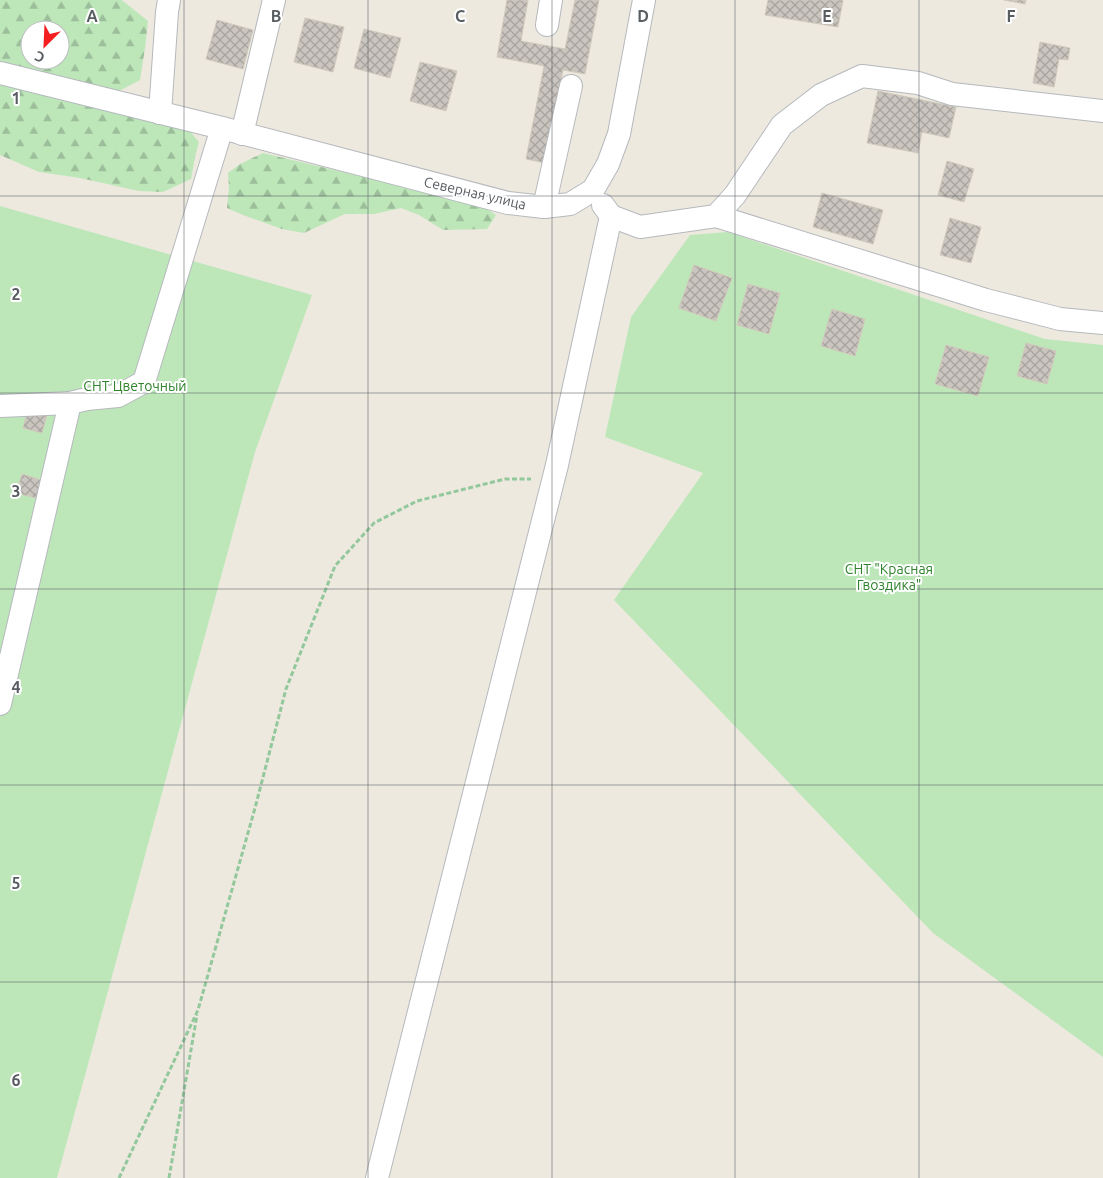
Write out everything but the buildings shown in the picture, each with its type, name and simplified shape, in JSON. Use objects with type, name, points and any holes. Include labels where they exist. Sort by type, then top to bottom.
[{"type":"street","points":[[160,113],[169,0]]},
{"type":"street","points":[[0,406],[70,403],[87,399],[118,396],[144,382],[232,131],[274,0]]},
{"type":"street","points":[[547,25],[551,0]]},
{"type":"street","name":"Северная улица","points":[[0,73],[508,203],[544,207],[570,204],[593,190],[608,164],[619,134],[644,0]]},
{"type":"street","points":[[716,216],[734,195],[782,125],[821,95],[862,76],[918,83],[952,94],[1103,111]]},
{"type":"street","points":[[544,207],[571,86]]},
{"type":"street","points":[[593,190],[611,216],[640,227],[716,216],[986,300],[1060,319],[1103,323]]},
{"type":"street","points":[[377,1178],[554,479],[611,216]]},
{"type":"street","points":[[0,704],[70,403]]},
{"type":"path","points":[[169,1178],[198,1010],[256,808],[286,689],[335,566],[374,523],[417,501],[505,479],[554,479]]},
{"type":"path","points":[[119,1178],[198,1010]]},
{"type":"green space","points":[[0,0],[121,0],[148,21],[140,80],[119,91],[36,70],[70,70],[70,20],[20,20],[20,66],[0,61]]},
{"type":"green space","points":[[0,79],[186,127],[199,142],[191,179],[163,192],[139,191],[80,178],[39,172],[0,155]]},
{"type":"green space","points":[[263,153],[481,205],[496,215],[487,229],[443,230],[419,215],[401,208],[374,214],[345,214],[304,233],[282,229],[227,208],[228,173],[240,164]]},
{"type":"green space","name":"СНТ Цветочный","points":[[0,206],[312,295],[255,452],[57,1178],[0,1178]]},
{"type":"green space","name":"СНТ \"Красная Гвоздика\"","points":[[728,232],[1045,339],[1103,345],[1103,1057],[933,933],[614,600],[703,473],[605,437],[631,317],[690,235]]}]
